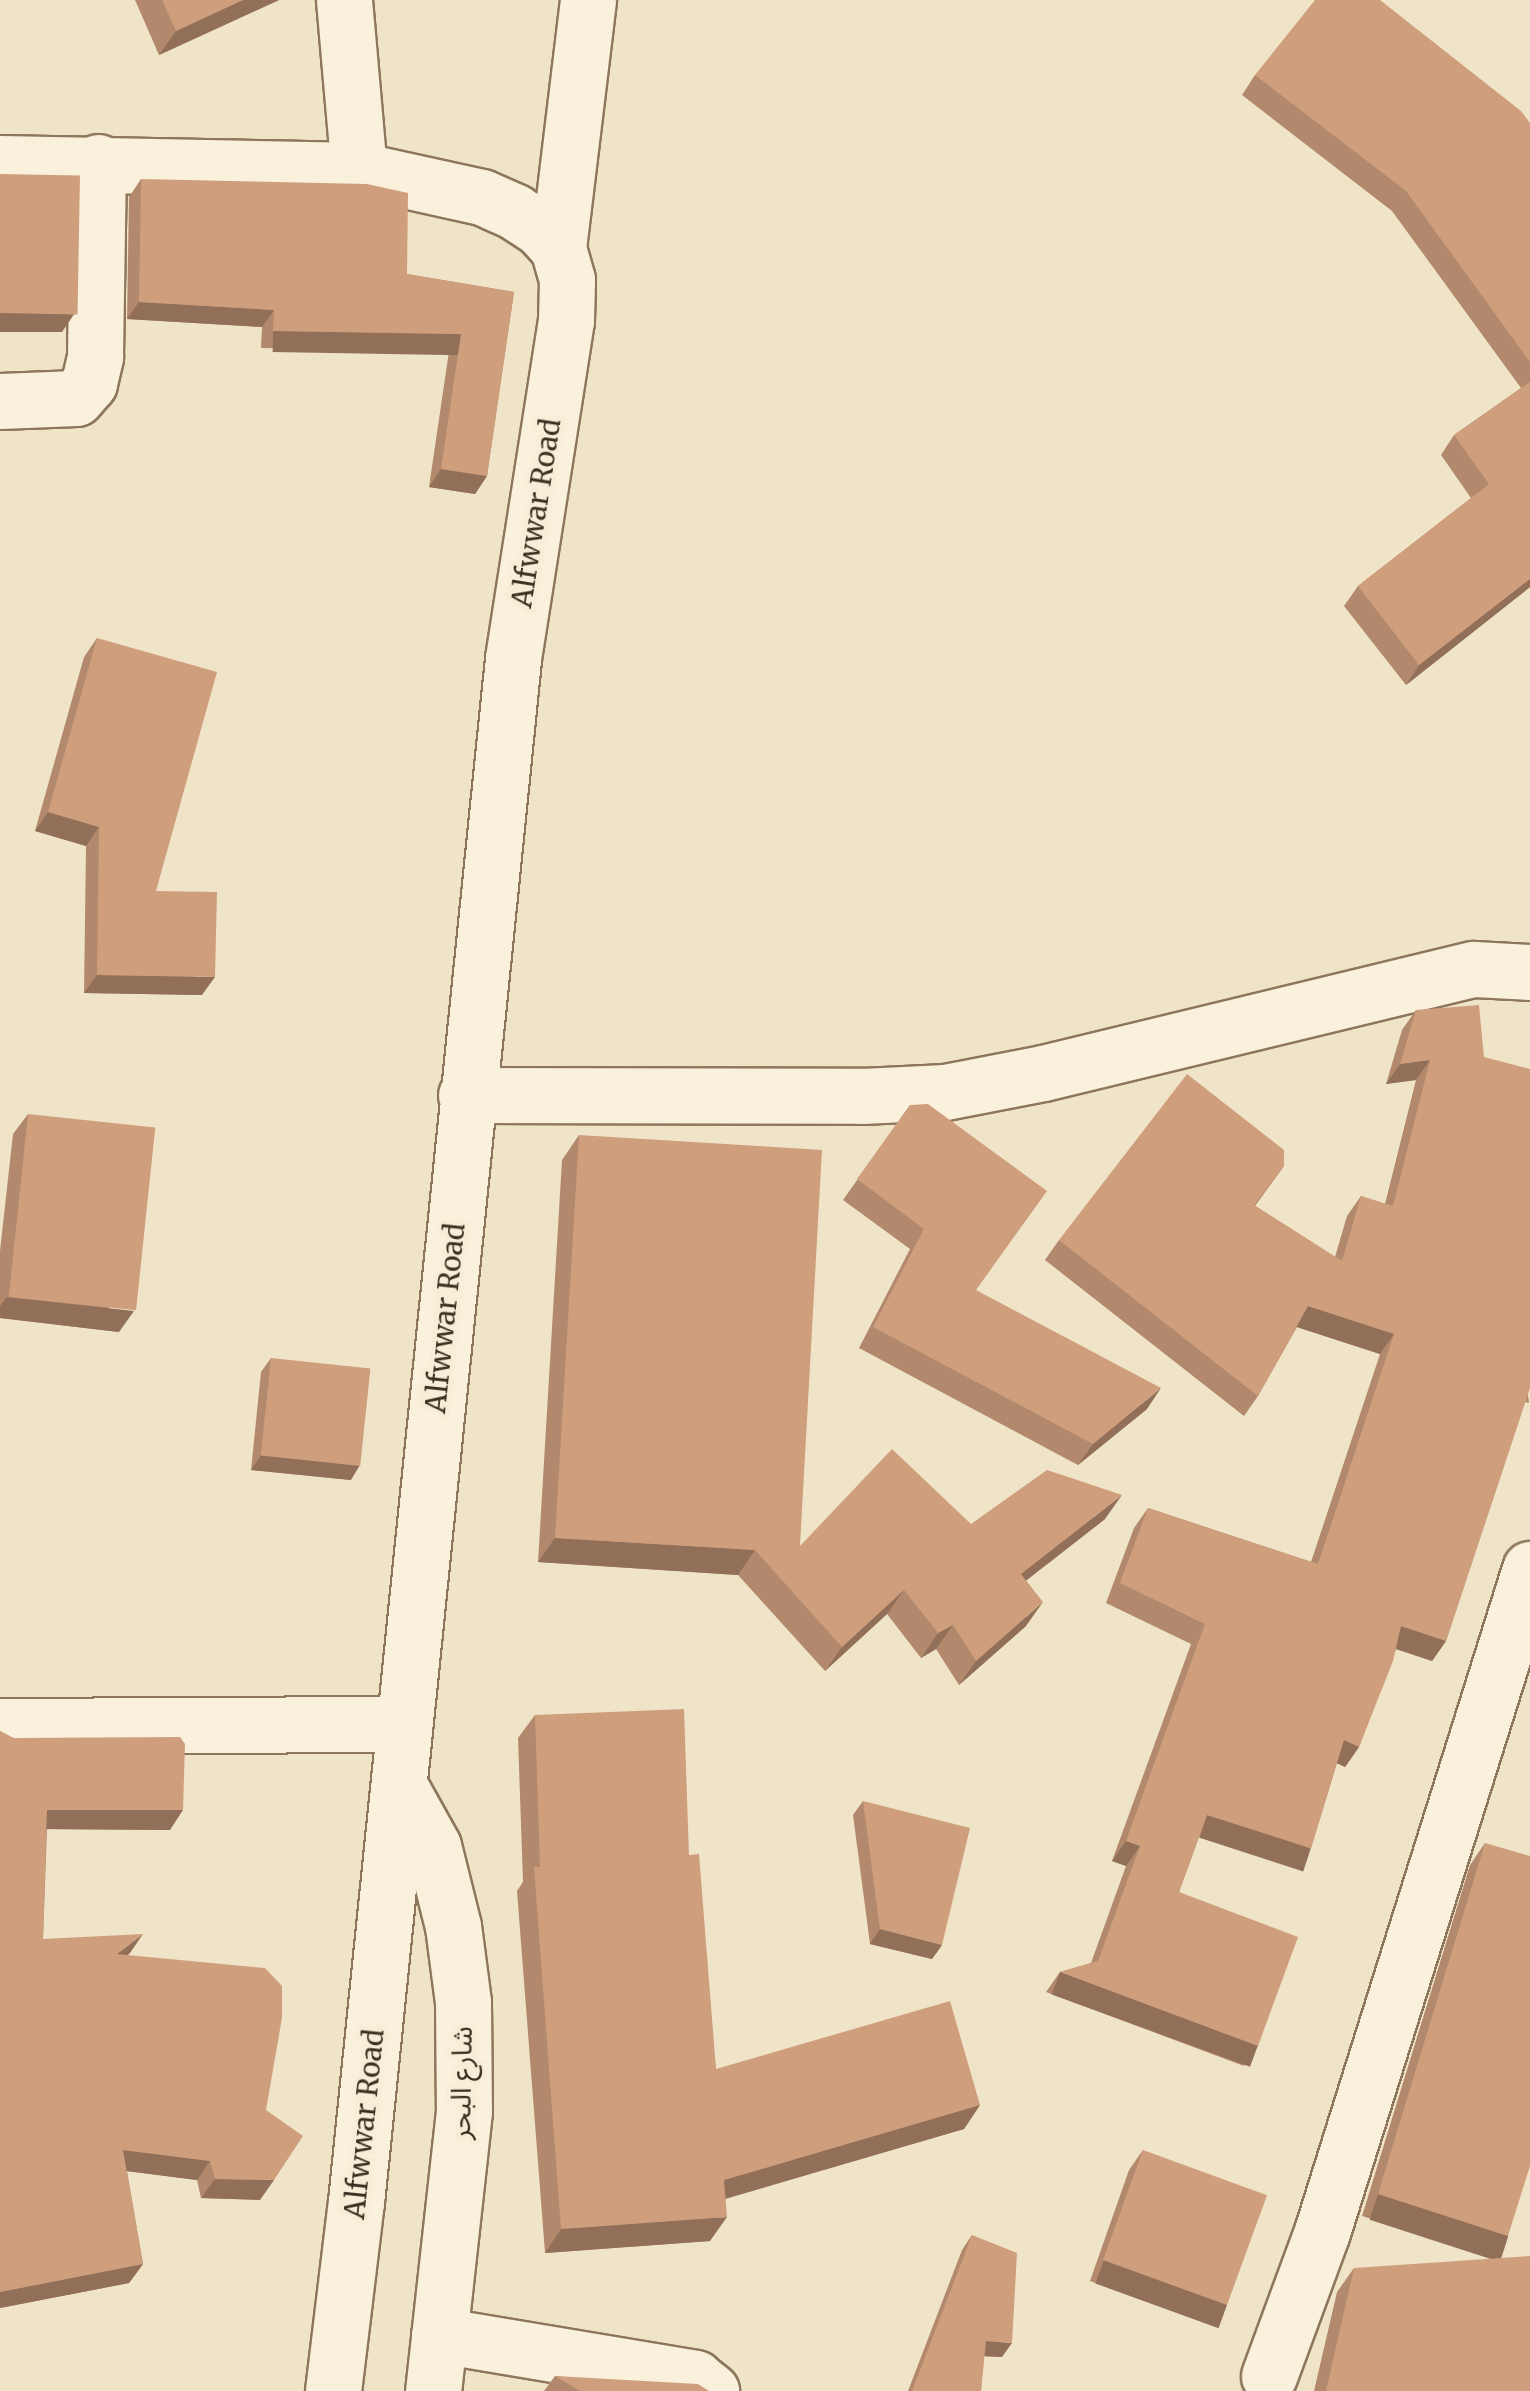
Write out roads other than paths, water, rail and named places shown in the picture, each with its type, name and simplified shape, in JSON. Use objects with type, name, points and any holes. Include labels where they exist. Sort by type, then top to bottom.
[{"type":"street","points":[[344,0],[358,170]]},
{"type":"street","name":"Alfwwar Road","points":[[333,2391],[400,1785],[402,1724],[513,659],[566,320],[567,280],[558,248],[588,0]]},
{"type":"street","points":[[1,155],[358,170],[482,196],[542,229],[558,248]]},
{"type":"street","points":[[0,401],[76,398],[89,383],[95,356],[98,162]]},
{"type":"street","points":[[466,1095],[862,1096],[944,1092],[1043,1073],[1474,969],[1530,972]]},
{"type":"street","points":[[1269,2376],[1322,2232],[1530,1569]]},
{"type":"street","points":[[0,1726],[402,1724]]},
{"type":"street","name":"شارع البحر","points":[[400,1785],[434,1846],[453,1926],[462,2002],[464,2111],[432,2391]]},
{"type":"street","points":[[439,2335],[695,2378],[711,2391]]}]
